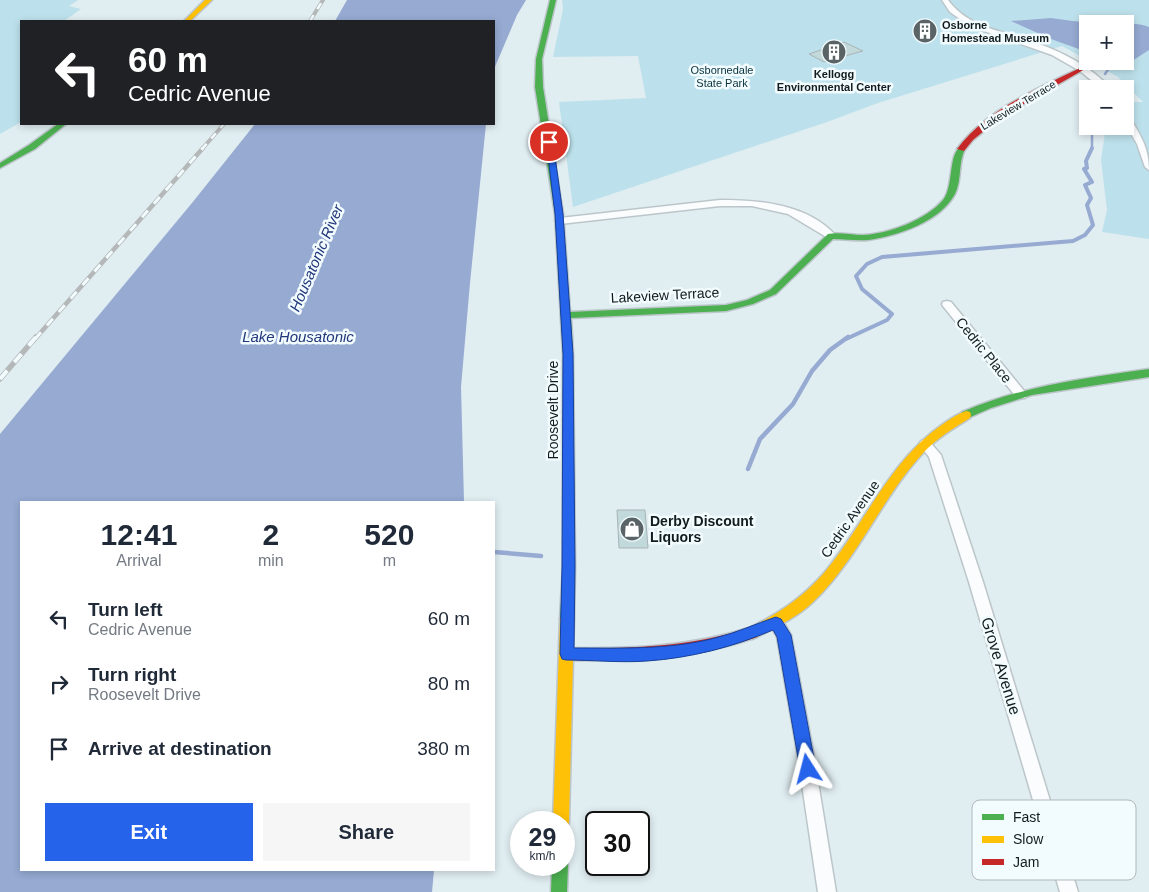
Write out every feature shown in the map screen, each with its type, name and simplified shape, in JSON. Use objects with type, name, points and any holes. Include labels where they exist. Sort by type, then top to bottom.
[{"type":"street","points":[[188,20],[209,0]]},
{"type":"street","name":"Roosevelt Drive","points":[[553,0],[539,59],[539,87],[552,158],[560,221],[568,354],[569,548],[561,811]]},
{"type":"street","points":[[945,0],[957,16],[1036,45],[1079,66]]},
{"type":"street","name":"Lakeview Terrace","points":[[565,315],[726,308],[755,301],[773,292],[831,236],[868,237],[880,234],[911,223],[939,209],[948,201],[952,193],[954,164],[959,150],[979,128],[1079,70]]},
{"type":"street","points":[[1085,70],[1098,80]]},
{"type":"street","points":[[0,166],[32,147],[61,125]]},
{"type":"street","points":[[1134,132],[1141,144],[1149,167]]},
{"type":"street","points":[[560,221],[738,202],[778,206],[789,210],[815,224],[831,236]]},
{"type":"street","name":"Cedric Place","points":[[947,304],[1021,395]]},
{"type":"street","name":"Cedric Avenue","points":[[566,654],[647,655],[712,645],[735,639],[776,623],[800,606],[823,584],[878,504],[925,444],[967,414],[992,403],[1021,395],[1149,373]]},
{"type":"street","name":"Grove Avenue","points":[[925,444],[935,455],[976,582],[1041,800]]},
{"type":"street","points":[[776,623],[784,635],[805,751],[827,892]]},
{"type":"street","points":[[559,892],[560,876]]},
{"type":"street","name":"Grove Avenue","points":[[1065,880],[1069,892]]},
{"type":"green space","points":[[0,0],[78,0],[69,6],[81,9],[65,20],[20,20],[20,123],[0,134]]},
{"type":"green space","name":"Osbornedale State Park","points":[[562,0],[1149,0],[1149,239],[1102,232],[1107,210],[1101,160],[1105,135],[1134,135],[1134,102],[1143,102],[1134,93],[1134,80],[1121,80],[1105,70],[1134,70],[1134,15],[1079,15],[1079,56],[1062,46],[878,103],[827,122],[573,207],[559,102],[646,98],[638,56],[553,57],[563,9]]},
{"type":"water","points":[[347,0],[526,0],[517,15],[495,67],[495,20],[336,20]]},
{"type":"water","points":[[1051,18],[1079,21],[1079,49],[1051,39],[1011,21]]},
{"type":"water","points":[[1134,24],[1149,27],[1149,50],[1134,60]]},
{"type":"water","name":"Lake Housatonic","points":[[254,125],[486,125],[461,387],[464,501],[20,501],[20,871],[434,871],[432,892],[0,892],[0,434],[192,203]]},
{"type":"building","name":"Kellogg Environmental Center","points":[[844,42],[863,51],[824,62],[809,54]]},
{"type":"building","name":"Derby Discount Liquors","points":[[617,510],[645,510],[648,548],[619,548]]},
{"type":"waterway","points":[[1105,74],[1108,70]]},
{"type":"waterway","points":[[1092,135],[1092,148]]},
{"type":"waterway","points":[[846,339],[887,320],[892,314],[862,289],[856,276],[867,264],[882,257],[1073,241],[1085,235],[1093,225],[1087,205],[1091,198],[1085,185],[1092,182],[1084,169],[1087,168],[1086,161],[1092,148]]},
{"type":"waterway","points":[[748,469],[760,439],[793,404],[812,371],[830,350],[848,337]]},
{"type":"waterway","points":[[495,552],[541,556]]},
{"type":"railway","points":[[311,20],[323,0]]},
{"type":"railway","points":[[202,149],[223,125]]},
{"type":"railway","points":[[35,339],[203,148]]},
{"type":"railway","points":[[0,379],[36,337]]},
{"type":"traffic: fast","points":[[553,0],[539,59],[539,87],[559,214],[568,354],[569,566],[567,619]]},
{"type":"traffic: fast","points":[[0,166],[32,147],[61,125]]},
{"type":"traffic: fast","points":[[565,315],[726,308],[750,302],[773,292],[831,236],[860,238],[880,235],[915,223],[937,210],[945,202],[953,189],[957,160],[961,149]]},
{"type":"traffic: fast","points":[[966,415],[987,406],[1032,392],[1149,373]]},
{"type":"traffic: fast","points":[[559,892],[560,876]]},
{"type":"traffic: slow","points":[[188,20],[209,0]]},
{"type":"traffic: slow","points":[[752,633],[782,618],[807,599],[828,577],[899,473],[931,439],[966,415]]},
{"type":"traffic: slow","points":[[561,811],[567,619]]},
{"type":"traffic: jam","points":[[961,149],[970,138],[999,115],[1080,70]]},
{"type":"traffic: jam","points":[[567,654],[637,654],[684,650],[707,646],[752,633]]},
{"type":"place","name":"Osborne Homestead Museum","points":[[925,31]]},
{"type":"place","name":"Kellogg Environmental Center","points":[[834,52]]},
{"type":"place","name":"Derby Discount Liquors","points":[[632,529]]},
{"type":"route","points":[[549,142],[559,214],[568,354],[569,566],[566,654],[647,655],[712,645],[745,636],[776,623],[784,635],[808,769]]},
{"type":"water label","name":"Housatonic River","points":[[316,258]]}]
